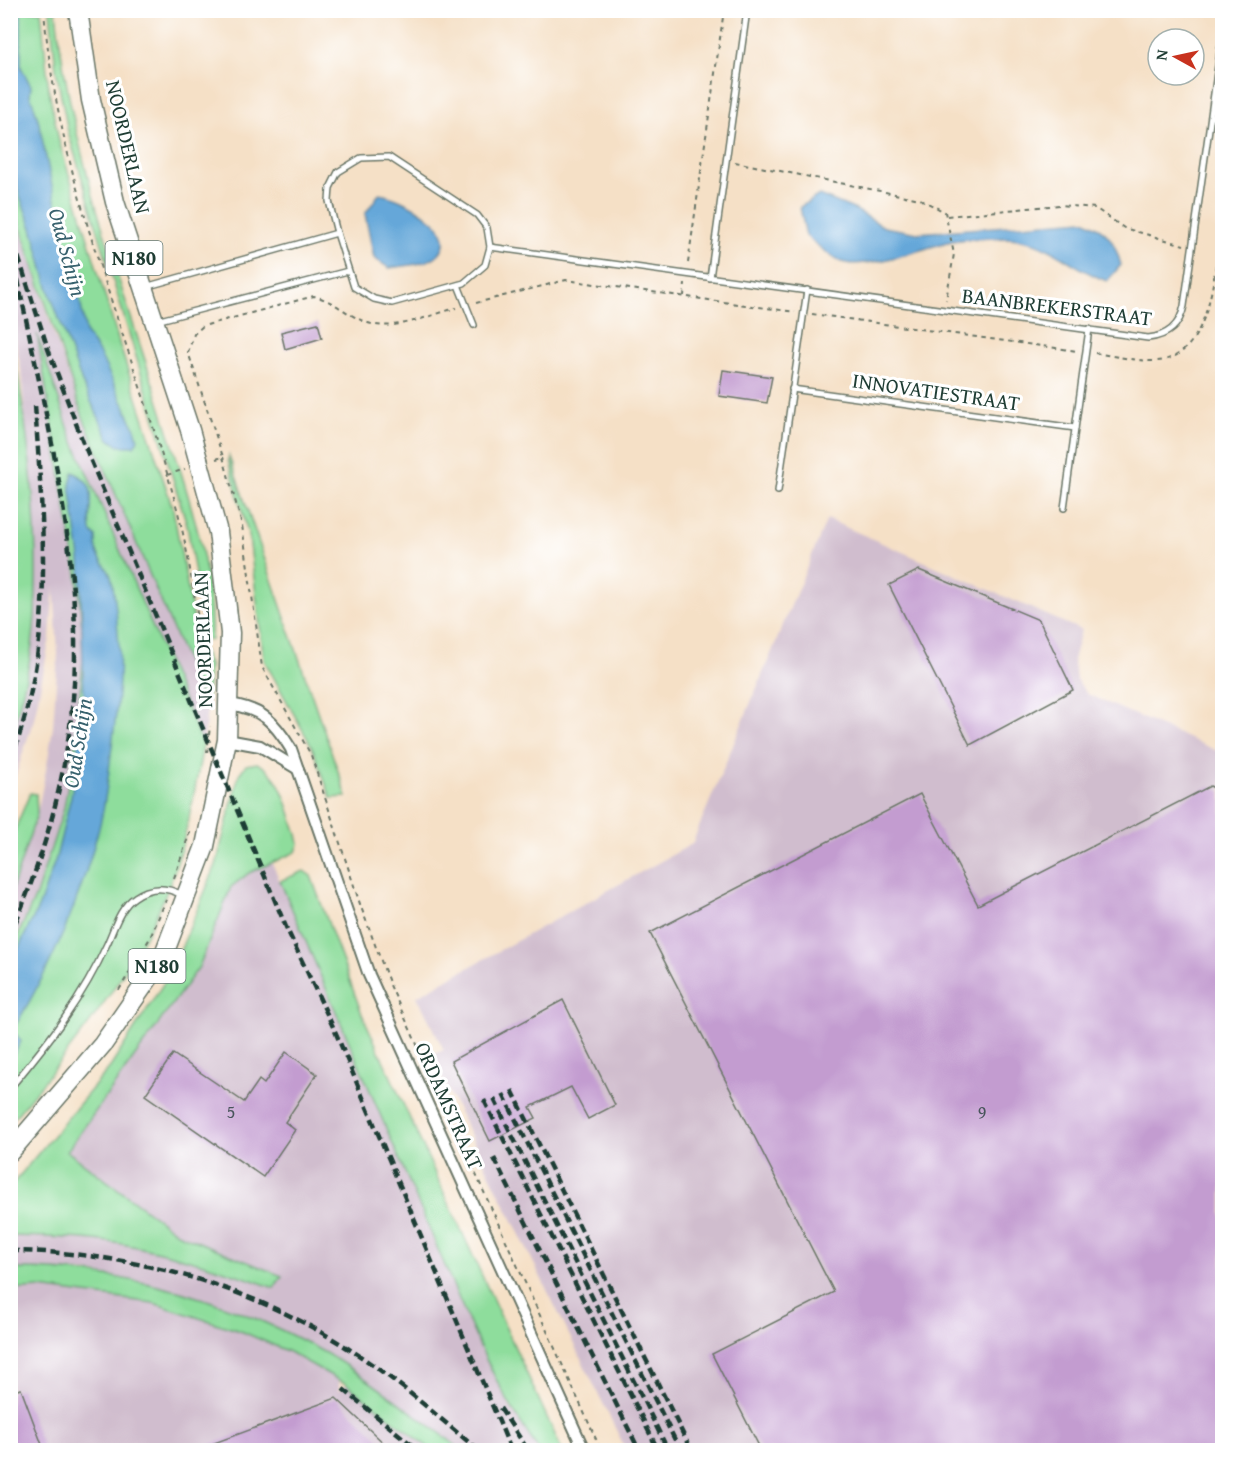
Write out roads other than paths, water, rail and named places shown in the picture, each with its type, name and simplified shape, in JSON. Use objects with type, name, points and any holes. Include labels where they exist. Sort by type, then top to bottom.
[{"type":"main road","name":"NOORDERLAAN","points":[[10,1152],[103,1044],[162,958],[187,898],[214,814],[227,740],[228,597],[218,532],[200,464],[112,191],[91,100],[78,10]]},
{"type":"street","name":"ORDAMSTRAAT","points":[[229,704],[258,711],[270,721],[291,749],[369,975],[584,1450]]},
{"type":"street","points":[[227,740],[260,746],[298,770]]},
{"type":"lane","points":[[710,278],[747,10]]},
{"type":"lane","name":"BAANBREKERSTRAAT","points":[[490,247],[1148,338],[1160,337],[1181,318],[1222,37]]},
{"type":"lane","points":[[389,156],[477,215],[488,228],[490,247],[485,265],[464,283],[392,303],[374,299],[354,287],[329,201],[330,188],[338,172],[361,158],[389,156]]},
{"type":"lane","points":[[143,287],[337,233]]},
{"type":"lane","points":[[154,322],[348,271]]},
{"type":"lane","points":[[458,285],[464,306],[474,325]]},
{"type":"lane","points":[[778,491],[807,290]]},
{"type":"lane","points":[[1064,508],[1089,329]]},
{"type":"lane","name":"INNOVATIESTRAAT","points":[[792,389],[1075,428]]},
{"type":"lane","points":[[10,1088],[51,1040],[92,977],[123,909],[134,897],[148,890],[170,889],[187,898]]},
{"type":"water","points":[[10,11],[21,11],[21,67],[31,86],[30,94],[38,119],[86,333],[100,354],[136,431],[138,440],[134,446],[119,446],[109,439],[83,385],[49,291],[32,228],[19,194],[10,153]]},
{"type":"water","points":[[379,194],[415,208],[438,226],[444,236],[443,247],[435,257],[419,263],[389,268],[374,258],[365,214]]},
{"type":"water","points":[[819,195],[856,210],[884,227],[918,233],[1084,220],[1099,228],[1109,237],[1121,265],[1107,281],[1094,276],[1048,249],[1022,240],[1007,238],[952,241],[878,261],[850,264],[835,259],[806,236],[800,207]]},
{"type":"water","points":[[73,472],[82,477],[90,490],[91,531],[96,537],[98,555],[110,574],[113,588],[119,657],[117,704],[104,806],[92,854],[53,955],[15,1026],[15,1033],[21,1041],[11,1059],[11,963],[39,906],[56,858],[71,796],[84,703],[80,559],[70,485]]},
{"type":"railway","points":[[10,231],[48,349],[83,442],[286,927],[335,1031],[511,1450]]},
{"type":"railway","points":[[10,935],[36,868],[57,798],[70,727],[75,655],[74,608],[64,512],[17,275]]},
{"type":"railway","points":[[10,762],[25,717],[40,629],[43,541],[35,405]]},
{"type":"railway","points":[[512,1090],[691,1450]]},
{"type":"railway","points":[[503,1094],[680,1450]]},
{"type":"railway","points":[[494,1099],[668,1450]]},
{"type":"railway","points":[[484,1100],[658,1450]]},
{"type":"railway","points":[[494,1158],[639,1450]]},
{"type":"railway","points":[[10,1251],[99,1257],[143,1265],[187,1276],[271,1307],[311,1326],[366,1360],[415,1397],[478,1450]]},
{"type":"railway","points":[[343,1389],[418,1450]]},
{"type":"railway","points":[[500,1408],[528,1450]]},
{"type":"water label","name":"Oud Schijn","points":[[68,252]]},
{"type":"water label","name":"Oud Schijn","points":[[77,743]]}]
